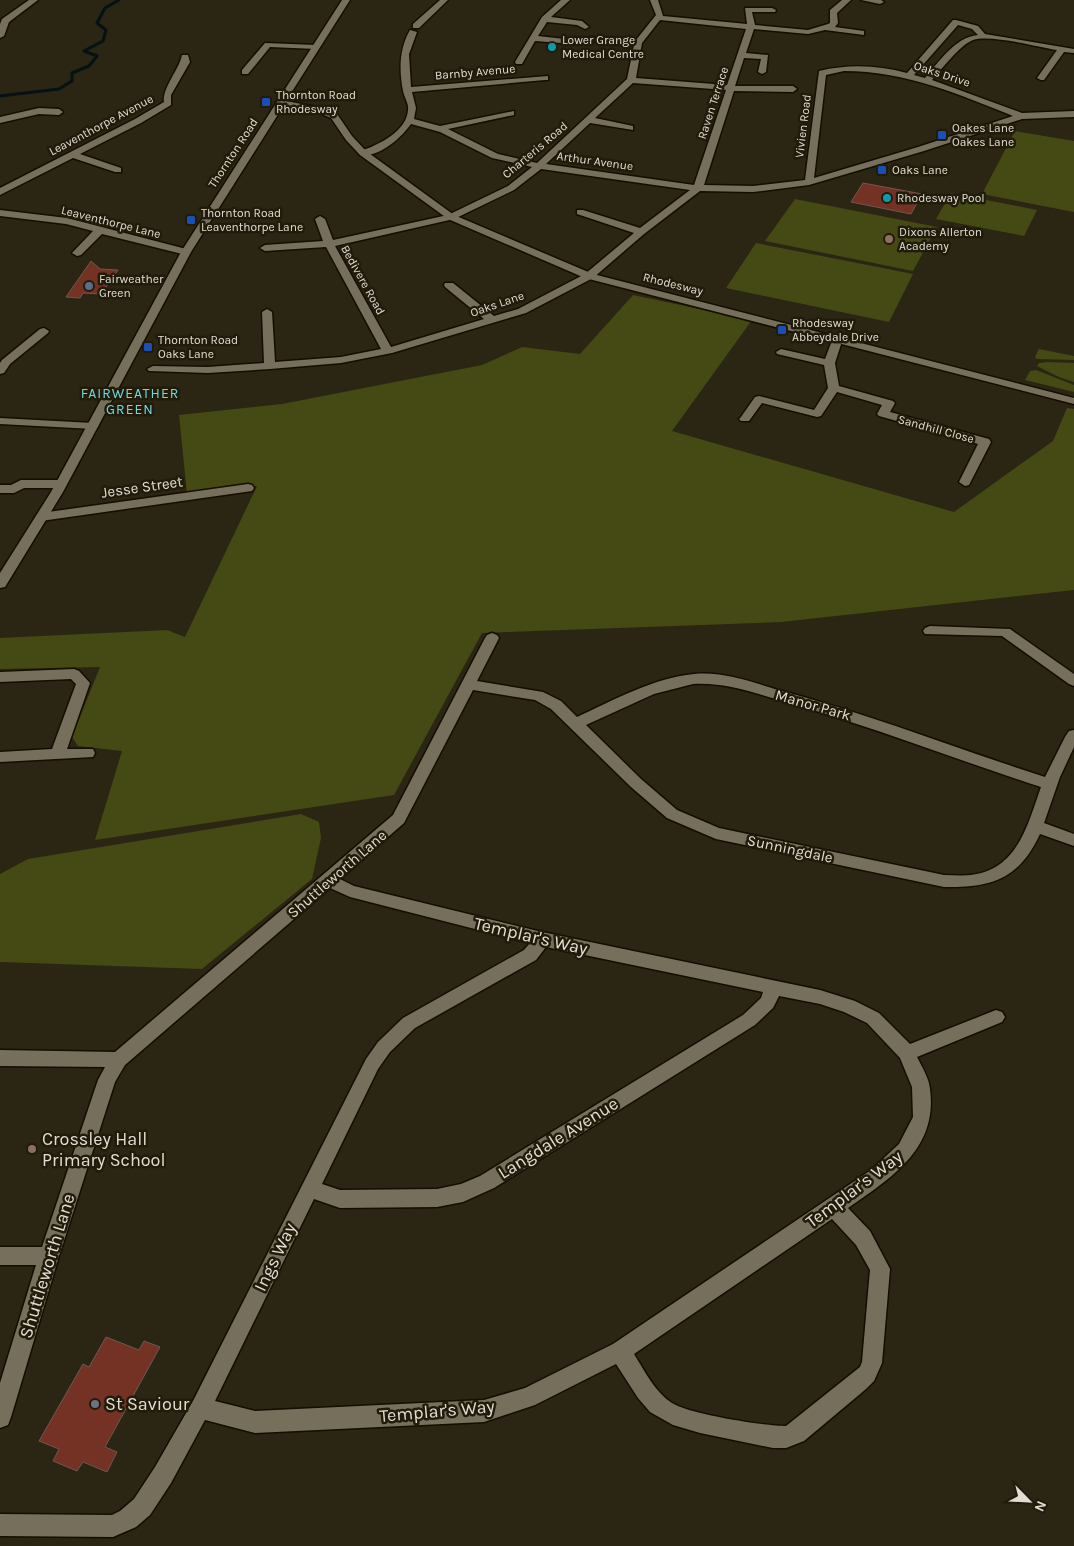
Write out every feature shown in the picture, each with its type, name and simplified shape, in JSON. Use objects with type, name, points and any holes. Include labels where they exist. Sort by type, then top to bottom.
[{"type":"street","points":[[0,36],[3,21],[34,0]]},
{"type":"street","name":"Thornton Road","points":[[0,584],[60,484],[186,252],[346,0]]},
{"type":"street","points":[[363,154],[379,149],[400,132],[408,122],[412,108],[407,90],[402,44],[414,29],[444,0]]},
{"type":"street","points":[[519,62],[545,19],[558,4],[566,0]]},
{"type":"street","points":[[654,0],[660,15],[637,47],[631,80],[731,88],[793,89]]},
{"type":"street","points":[[827,28],[834,23],[833,12],[847,0]]},
{"type":"street","points":[[866,0],[879,2]]},
{"type":"street","name":"Raven Terrace","points":[[698,188],[751,25],[748,10],[772,10]]},
{"type":"street","points":[[659,18],[751,25],[798,32],[827,28],[861,32]]},
{"type":"street","points":[[545,19],[579,23],[585,27]]},
{"type":"street","points":[[909,76],[956,22],[974,26],[981,32],[982,36]]},
{"type":"street","points":[[927,80],[961,44],[971,38],[982,36],[1074,51]]},
{"type":"street","points":[[534,38],[574,42],[587,47],[637,47]]},
{"type":"street","points":[[245,72],[268,45],[316,47]]},
{"type":"street","points":[[1041,78],[1062,49]]},
{"type":"street","points":[[741,55],[767,54],[762,72]]},
{"type":"street","name":"Leaventhorpe Avenue","points":[[0,192],[138,121],[168,103],[167,95],[186,62],[185,57]]},
{"type":"street","name":"Oaks Drive","points":[[822,73],[834,69],[854,67],[909,76],[927,80],[1021,116]]},
{"type":"street","name":"Vivien Road","points":[[809,182],[822,73]]},
{"type":"street","name":"Barnby Avenue","points":[[407,90],[545,78]]},
{"type":"street","name":"Charteris Road","points":[[265,248],[329,244],[451,217],[511,188],[539,166],[631,80]]},
{"type":"street","name":"Rhodesway","points":[[281,102],[307,109]]},
{"type":"street","name":"Rhodesway","points":[[274,112],[307,109],[319,110],[334,116],[363,154],[451,217],[589,276],[838,338],[1074,401]]},
{"type":"street","points":[[0,120],[38,111],[59,112]]},
{"type":"street","points":[[440,128],[511,113]]},
{"type":"street","points":[[698,188],[754,189],[809,182],[1021,116],[1074,114]]},
{"type":"street","points":[[590,120],[630,128]]},
{"type":"street","name":"Arthur Avenue","points":[[408,122],[424,122],[440,128],[452,137],[494,156],[539,166],[698,188]]},
{"type":"street","points":[[71,154],[118,170]]},
{"type":"street","name":"Oaks Lane","points":[[153,369],[208,370],[341,360],[388,351],[522,311],[589,276],[641,232],[698,188]]},
{"type":"street","points":[[580,212],[641,232]]},
{"type":"street","name":"Leaventhorpe Lane","points":[[2,216],[67,221],[99,231],[186,252]]},
{"type":"street","name":"Bedivere Road","points":[[320,219],[329,244],[388,351]]},
{"type":"street","points":[[78,253],[99,231]]},
{"type":"street","points":[[449,285],[492,320]]},
{"type":"street","points":[[267,312],[270,366]]},
{"type":"street","points":[[0,371],[6,362],[44,331]]},
{"type":"street","points":[[745,419],[759,400],[817,414],[834,388],[829,363],[838,338]]},
{"type":"street","points":[[781,352],[829,363]]},
{"type":"street","name":"Sandhill Close","points":[[834,388],[889,403],[883,414],[985,442],[965,482]]},
{"type":"street","points":[[0,421],[92,426]]},
{"type":"street","points":[[0,489],[14,489],[22,484],[60,484]]},
{"type":"street","name":"Jesse Street","points":[[41,517],[248,488]]},
{"type":"street","points":[[930,631],[1005,632],[1074,680]]},
{"type":"street","name":"Shuttleworth Lane","points":[[0,1417],[4,1390],[107,1080],[119,1060],[399,820],[492,638]]},
{"type":"street","points":[[0,677],[74,674],[83,683],[58,754]]},
{"type":"street","name":"Manor Park","points":[[576,724],[666,684],[693,679],[713,679],[811,703],[878,724],[1050,784]]},
{"type":"street","name":"Sunningdale","points":[[468,684],[538,696],[556,705],[636,783],[672,814],[693,824],[726,835],[922,878],[944,881],[973,881],[990,876],[1012,864],[1026,850],[1037,826],[1050,784],[1066,746],[1074,735]]},
{"type":"street","points":[[0,757],[88,753]]},
{"type":"street","points":[[1037,826],[1074,840]]},
{"type":"street","name":"Templar's Way","points":[[200,1408],[256,1422],[484,1411],[528,1398],[620,1351],[878,1176],[906,1150],[922,1117],[921,1087],[907,1053],[873,1018],[849,1006],[820,997],[542,939],[350,891],[330,881]]},
{"type":"street","name":"Ings Way","points":[[0,1525],[113,1526],[128,1519],[142,1507],[163,1475],[200,1408],[372,1064],[384,1047],[408,1023],[530,955],[542,939]]},
{"type":"street","name":"Langdale Avenue","points":[[309,1188],[340,1200],[437,1198],[462,1194],[488,1182],[749,1020],[767,1003],[774,988]]},
{"type":"street","points":[[907,1053],[996,1018]]},
{"type":"street","points":[[0,1058],[119,1060]]},
{"type":"street","points":[[620,1351],[653,1398],[665,1411],[687,1419],[773,1436],[786,1437],[796,1433],[860,1382],[867,1374],[872,1363],[880,1269],[863,1238],[834,1207]]},
{"type":"street","points":[[0,1256],[49,1256]]},
{"type":"green space","points":[[1015,131],[1074,141],[1074,212],[982,194]]},
{"type":"green space","points":[[951,193],[1037,210],[1024,236],[936,219]]},
{"type":"green space","points":[[795,199],[937,227],[913,271],[765,241]]},
{"type":"green space","points":[[756,243],[913,274],[889,322],[726,288]]},
{"type":"green space","points":[[633,295],[752,320],[672,431],[954,512],[1053,441],[1067,408],[1074,409],[1074,590],[781,622],[482,633],[394,795],[95,840],[122,751],[78,746],[72,737],[100,667],[0,669],[0,638],[167,630],[185,637],[257,486],[187,494],[179,415],[282,404],[482,365],[522,347],[580,354]]},
{"type":"green space","points":[[1039,349],[1074,356],[1074,360],[1037,359],[1035,357]]},
{"type":"green space","points":[[1039,363],[1074,363],[1074,382],[1037,366]]},
{"type":"green space","points":[[1036,370],[1074,385],[1074,392],[1025,380],[1030,371]]},
{"type":"green space","points":[[301,814],[319,822],[321,838],[312,879],[202,969],[0,962],[0,874],[28,859]]},
{"type":"building","name":"Rhodesway Pool","points":[[863,183],[922,194],[911,214],[851,202]]},
{"type":"building","name":"Fairweather Green","points":[[91,261],[100,269],[118,270],[101,294],[83,293],[80,298],[66,297]]},
{"type":"building","name":"St Saviour","points":[[106,1337],[139,1350],[144,1341],[160,1347],[105,1447],[117,1452],[107,1472],[83,1462],[77,1471],[53,1461],[59,1449],[39,1441],[83,1364],[89,1367]]},
{"type":"waterway","points":[[0,96],[59,89],[72,81],[72,73],[89,66],[97,56],[84,51],[103,41],[106,30],[97,23],[105,8],[119,0]]},
{"type":"place","name":"Lower Grange Medical Centre","points":[[552,47]]},
{"type":"place","name":"Thornton Road Rhodesway","points":[[266,102]]},
{"type":"place","name":"Oakes Lane Oakes Lane","points":[[942,135]]},
{"type":"place","name":"Oaks Lane","points":[[882,170]]},
{"type":"place","name":"Rhodesway Pool","points":[[887,198]]},
{"type":"place","name":"Thornton Road Leaventhorpe Lane","points":[[191,220]]},
{"type":"place","name":"Dixons Allerton Academy","points":[[889,239]]},
{"type":"place","name":"Fairweather Green","points":[[89,286]]},
{"type":"place","name":"Rhodesway Abbeydale Drive","points":[[782,330]]},
{"type":"place","name":"Thornton Road Oaks Lane","points":[[148,347]]},
{"type":"place","name":"Crossley Hall Primary School","points":[[32,1149]]},
{"type":"place","name":"St Saviour","points":[[95,1404]]},
{"type":"district","name":"FAIRWEATHER GREEN","points":[[130,402]]}]
